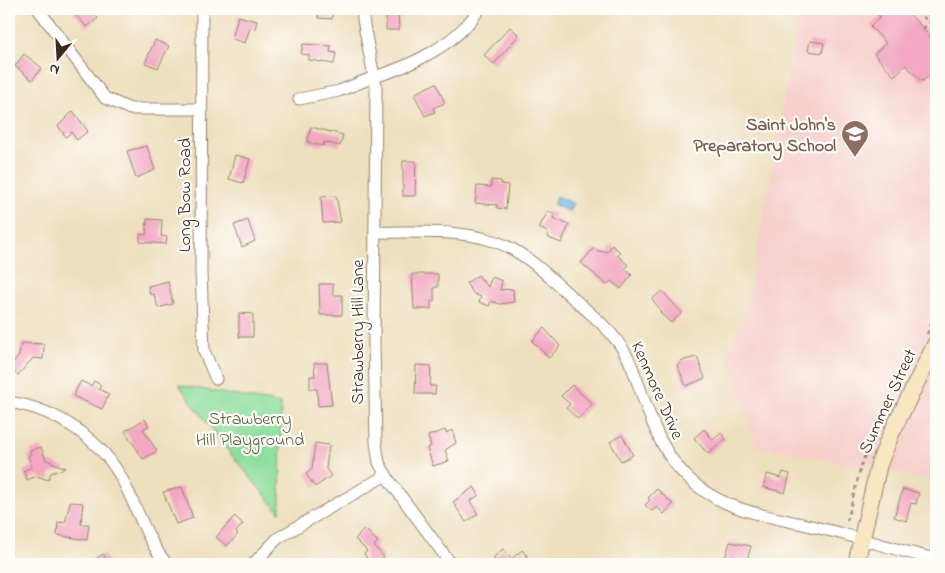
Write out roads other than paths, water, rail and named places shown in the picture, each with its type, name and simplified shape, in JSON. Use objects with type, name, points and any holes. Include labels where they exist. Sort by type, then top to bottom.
[{"type":"street","points":[[38,9],[105,98],[130,109],[201,109]]},
{"type":"street","name":"Long Bow Road","points":[[202,9],[201,272],[204,351],[216,379]]},
{"type":"street","name":"Strawberry Hill Lane","points":[[363,9],[363,20],[376,86],[374,353],[376,443],[379,463],[404,504],[451,564]]},
{"type":"street","points":[[299,99],[339,91],[425,58],[455,35],[479,9]]},
{"type":"street","name":"Kenmore Drive","points":[[375,232],[476,237],[506,246],[524,256],[603,324],[613,335],[632,366],[655,431],[667,455],[694,484],[732,506],[936,559]]},
{"type":"street","name":"Summer Street","points":[[856,564],[882,457],[891,434],[936,342]]},
{"type":"street","points":[[9,402],[33,407],[58,418],[80,431],[100,450],[117,470],[155,548],[167,564]]},
{"type":"street","points":[[253,564],[278,538],[386,475]]},
{"type":"water","points":[[557,196],[573,204],[569,212],[553,204]]},
{"type":"place","name":"Saint John's Preparatory School","points":[[855,158]]},
{"type":"park label","name":"Strawberry Hill Playground","points":[[250,428]]}]
